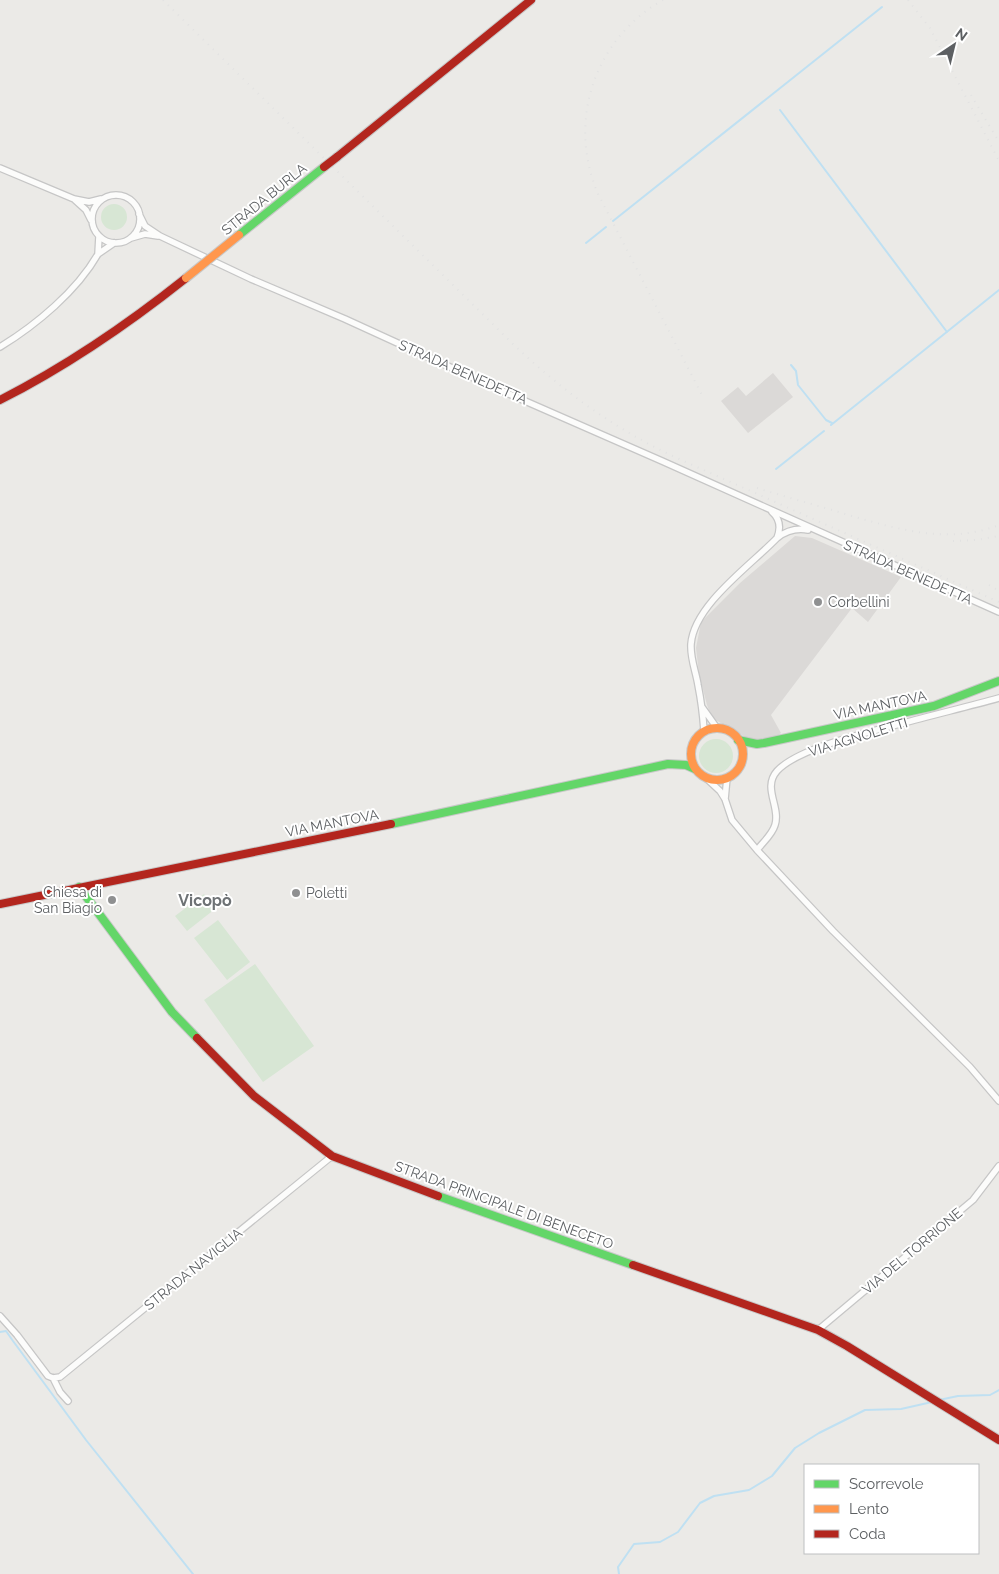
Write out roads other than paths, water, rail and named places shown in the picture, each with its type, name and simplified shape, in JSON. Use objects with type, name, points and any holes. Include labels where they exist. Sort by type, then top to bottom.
[{"type":"main road","name":"STRADA BURLA","points":[[0,400],[52,372],[111,336],[240,235],[531,0]]},
{"type":"main road","name":"VIA MANTOVA","points":[[717,728],[728,731],[738,740],[757,744],[764,743],[934,706],[999,681]]},
{"type":"main road","points":[[704,731],[717,728]]},
{"type":"main road","name":"VIA MANTOVA","points":[[0,904],[396,823],[668,764],[681,758],[704,731]]},
{"type":"main road","points":[[738,740],[742,748],[742,759]]},
{"type":"main road","name":"VIA MANTOVA","points":[[727,778],[738,769],[742,759],[764,743]]},
{"type":"main road","points":[[691,748],[690,755],[695,769]]},
{"type":"main road","name":"VIA MANTOVA","points":[[668,764],[686,765],[695,769],[706,778]]},
{"type":"main road","points":[[706,778],[720,780],[727,778]]},
{"type":"main road","name":"STRADA PRINCIPALE DI BENECETO","points":[[79,887],[172,1012],[254,1096],[332,1156],[429,1193],[818,1330],[999,1440]]},
{"type":"street","name":"STRADA BENEDETTA","points":[[0,168],[74,199],[89,202],[101,200],[107,196],[122,195],[135,204],[145,226],[160,236],[251,279],[345,319],[999,612]]},
{"type":"street","name":"STRADA BENEDETTA","points":[[74,199],[86,210],[95,232],[99,236]]},
{"type":"street","points":[[91,220],[96,205],[101,200]]},
{"type":"street","points":[[131,238],[138,227],[139,214]]},
{"type":"street","name":"STRADA BENEDETTA","points":[[98,254],[114,243],[131,238],[145,234],[160,236]]},
{"type":"street","points":[[0,347],[41,318],[73,287],[93,264],[98,254],[99,236],[114,243]]},
{"type":"street","name":"STRADA BENEDETTA","points":[[766,507],[786,529],[801,528],[818,532]]},
{"type":"street","name":"STRADA BENEDETTA","points":[[780,524],[788,520],[799,523]]},
{"type":"street","points":[[777,538],[780,532],[780,524]]},
{"type":"street","points":[[704,731],[702,707],[692,655],[691,643],[694,629],[711,602],[777,538],[792,530]]},
{"type":"street","name":"VIA AGNOLETTI","points":[[757,850],[775,825],[776,813],[771,796],[771,784],[776,772],[786,763],[799,755],[854,736],[999,698]]},
{"type":"street","points":[[702,707],[717,728]]},
{"type":"street","points":[[706,778],[712,781],[726,799]]},
{"type":"street","points":[[727,778],[726,799],[732,820],[757,850],[833,931],[970,1067],[999,1101]]},
{"type":"street","name":"STRADA NAVIGLIA","points":[[53,1378],[64,1374],[332,1156]]},
{"type":"street","name":"VIA DEL TORRIONE","points":[[818,1330],[973,1200],[999,1166]]},
{"type":"street","points":[[0,1316],[45,1372],[53,1378],[60,1392],[68,1401]]},
{"type":"waterway","points":[[613,221],[882,7]]},
{"type":"waterway","points":[[780,110],[947,332]]},
{"type":"waterway","points":[[586,243],[606,227]]},
{"type":"waterway","points":[[831,425],[999,290]]},
{"type":"waterway","points":[[791,365],[796,371],[798,385],[826,420],[832,423]]},
{"type":"waterway","points":[[776,469],[824,431]]},
{"type":"waterway","points":[[0,1332],[6,1331],[86,1440],[193,1574]]},
{"type":"waterway","points":[[939,1400],[958,1396],[990,1395],[999,1390]]},
{"type":"waterway","points":[[619,1574],[618,1567],[634,1544],[660,1542],[678,1532],[700,1503],[714,1496],[749,1490],[772,1476],[795,1448],[819,1433],[865,1410],[901,1409],[932,1402]]},
{"type":"railway","points":[[163,0],[512,343],[570,393],[612,422],[656,448],[999,602]]},
{"type":"railway","points":[[663,0],[639,17],[619,36],[604,59],[593,84],[587,111],[585,138],[589,166],[598,194],[703,397]]},
{"type":"railway","points":[[908,0],[930,28],[999,161]]},
{"type":"railway","points":[[971,95],[999,142]]},
{"type":"railway","points":[[757,488],[884,525],[922,533],[960,534],[980,531],[999,525]]},
{"type":"railway","points":[[953,541],[999,536]]},
{"type":"railway","points":[[989,585],[999,591]]},
{"type":"place","name":"Corbellini","points":[[818,602]]},
{"type":"place","name":"Poletti","points":[[296,893]]},
{"type":"place","name":"Chiesa di San Biagio","points":[[112,900]]},
{"type":"district","name":"Vicopò","points":[[205,900]]}]
